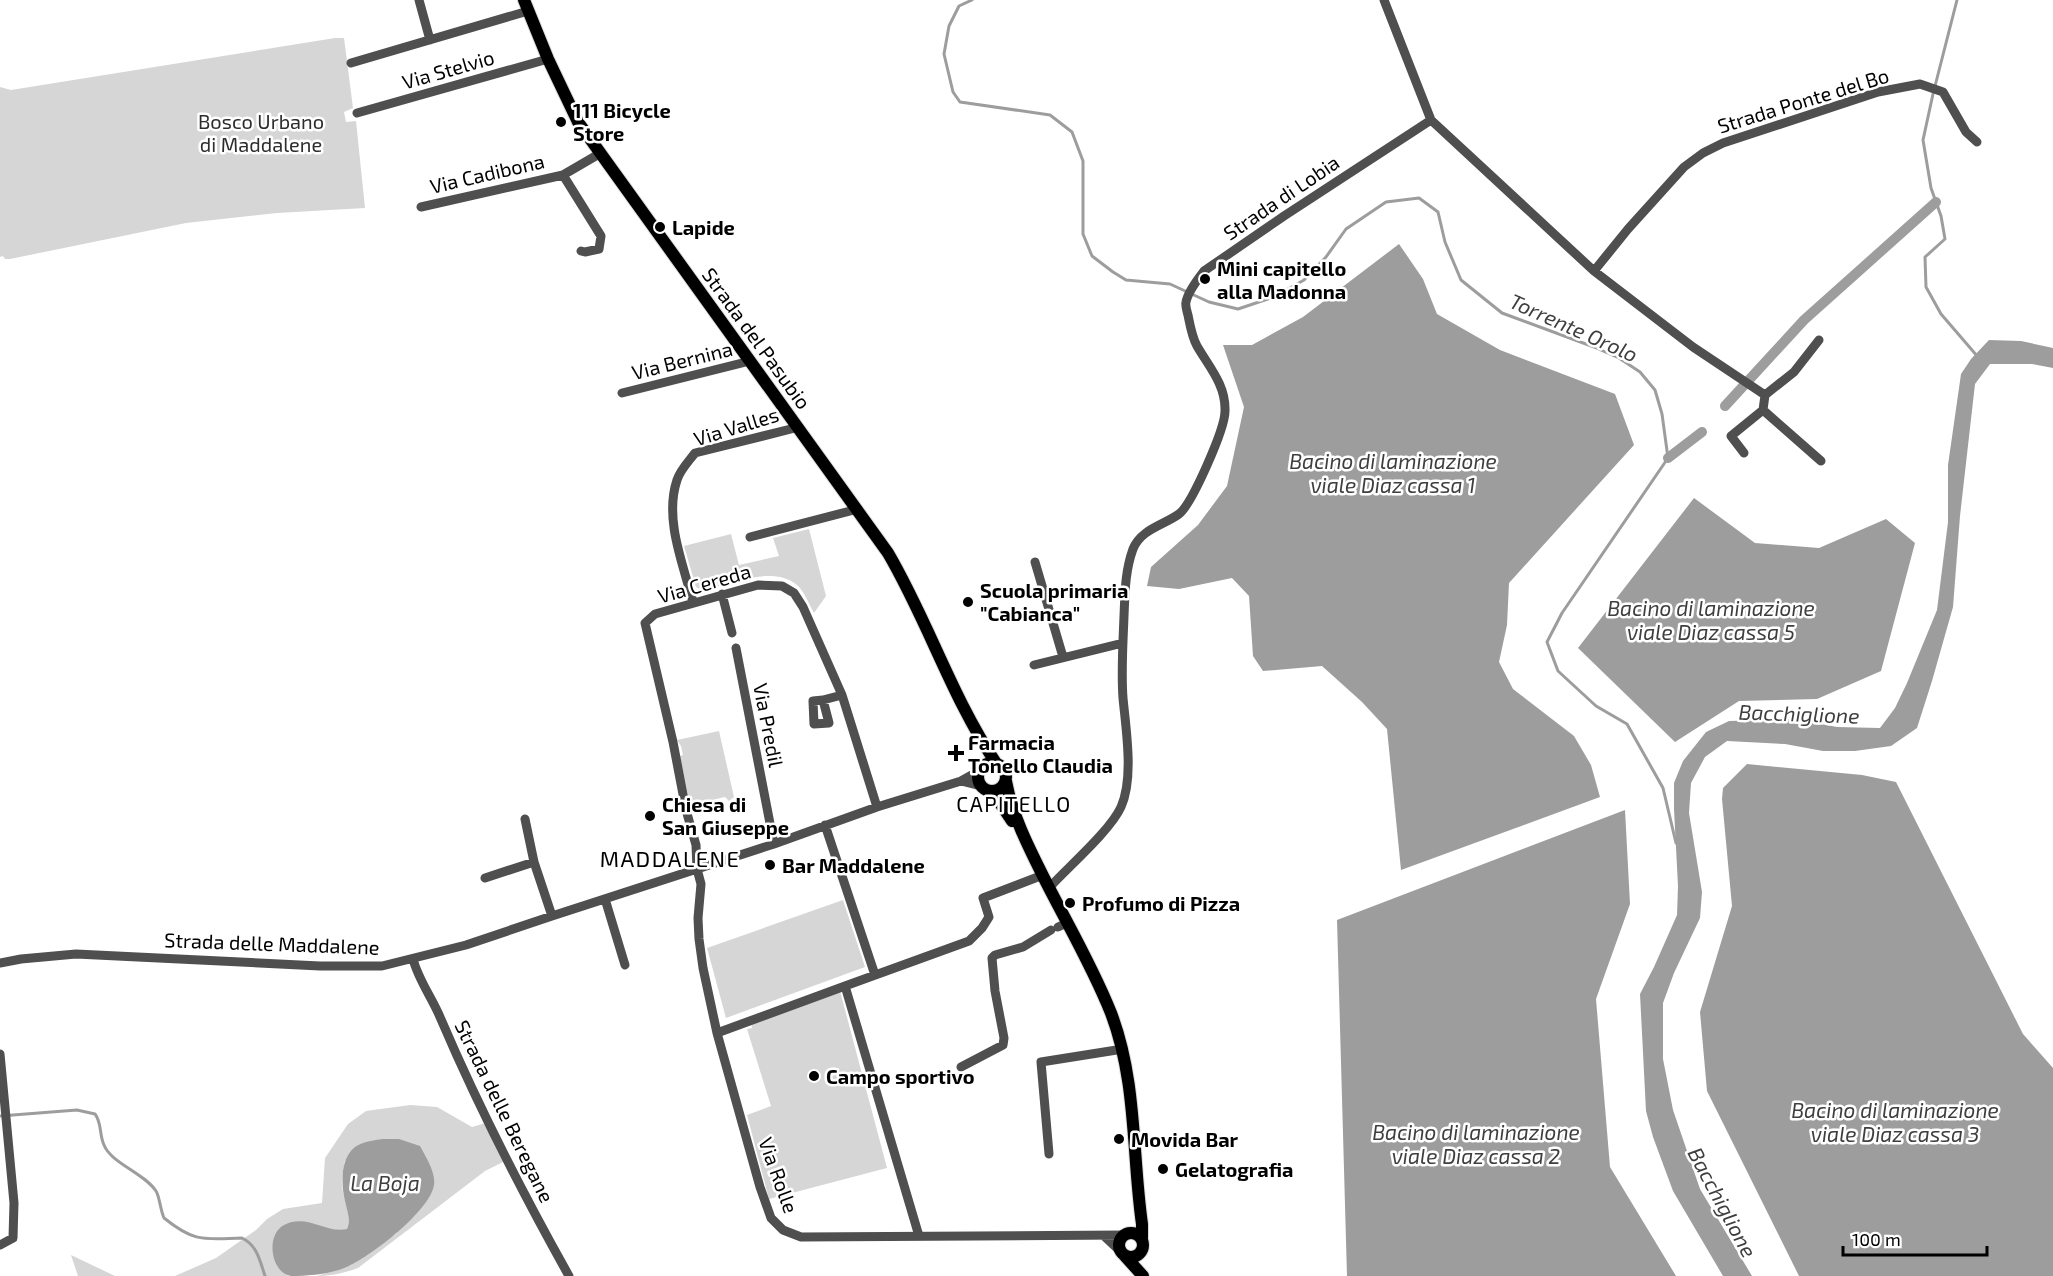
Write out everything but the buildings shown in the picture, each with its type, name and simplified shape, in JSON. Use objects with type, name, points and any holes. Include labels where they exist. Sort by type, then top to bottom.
[{"type":"main road","name":"Strada del Pasubio","points":[[526,5],[548,59],[578,122],[599,154],[858,509],[909,588],[961,702],[977,746],[980,770]]},
{"type":"main road","name":"Strada del Pasubio","points":[[961,702],[996,763]]},
{"type":"main road","points":[[1030,850],[1013,809],[1004,770],[996,763],[990,763],[980,770],[978,777],[985,789],[1003,805],[1030,850],[1049,888],[1059,927],[1110,1012],[1123,1049],[1130,1091],[1144,1276]]},
{"type":"main road","points":[[985,789],[999,789],[1005,781]]},
{"type":"main road","points":[[1140,1210],[1137,1220],[1119,1242],[1122,1253],[1144,1276]]},
{"type":"main road","points":[[1126,1234],[1137,1234],[1142,1244]]},
{"type":"main road","points":[[1122,1253],[1135,1256],[1142,1244]]},
{"type":"street","points":[[419,0],[430,40]]},
{"type":"street","points":[[1384,0],[1431,120],[1594,271],[1694,346],[1765,395]]},
{"type":"street","points":[[351,63],[430,40],[526,5]]},
{"type":"street","name":"Via Stelvio","points":[[357,113],[548,59]]},
{"type":"street","name":"Strada Ponte del Bo","points":[[1594,271],[1628,229],[1684,168],[1703,153],[1723,143],[1878,92],[1920,84],[1943,92],[1966,132],[1977,142]]},
{"type":"street","name":"Strada di Lobia","points":[[1049,888],[1112,823],[1122,806],[1128,765],[1122,689],[1126,568],[1134,546],[1147,532],[1180,513],[1210,458],[1221,433],[1226,413],[1224,393],[1195,344],[1186,302],[1204,271],[1431,120]]},
{"type":"street","name":"Via Cadibona","points":[[421,207],[562,175],[599,154]]},
{"type":"street","name":"Via Cadibona","points":[[562,175],[601,236],[599,249],[581,251]]},
{"type":"street","points":[[1765,395],[1794,372],[1819,340]]},
{"type":"street","name":"Via Bernina","points":[[622,393],[750,361]]},
{"type":"street","points":[[1744,453],[1731,436],[1763,410],[1765,395]]},
{"type":"street","points":[[1763,410],[1821,461]]},
{"type":"street","name":"Via Valles","points":[[693,602],[675,534],[674,502],[677,479],[695,453],[799,427]]},
{"type":"street","points":[[750,537],[858,509]]},
{"type":"street","points":[[1035,562],[1064,657]]},
{"type":"street","name":"Via Cereda","points":[[697,869],[696,845],[686,810],[673,742],[645,623],[655,614],[758,585],[782,586],[794,593],[803,607],[842,695],[877,807]]},
{"type":"street","points":[[722,594],[732,633]]},
{"type":"street","points":[[1034,665],[1123,643]]},
{"type":"street","name":"Via Predil","points":[[736,648],[774,844]]},
{"type":"street","points":[[823,700],[842,695]]},
{"type":"street","name":"Strada delle Maddalene","points":[[0,963],[21,958],[76,954],[320,966],[382,966],[466,945],[961,781],[980,770]]},
{"type":"street","points":[[961,781],[985,789]]},
{"type":"street","points":[[525,819],[534,862],[552,916]]},
{"type":"street","points":[[825,825],[875,975]]},
{"type":"street","points":[[485,878],[534,862]]},
{"type":"street","name":"Via Rolle","points":[[697,869],[701,884],[698,918],[700,949],[717,1033],[760,1187],[771,1218],[777,1226],[791,1235],[801,1237],[1126,1234]]},
{"type":"street","points":[[717,1033],[969,941],[989,917],[983,898],[1043,875]]},
{"type":"street","points":[[605,899],[625,965]]},
{"type":"street","points":[[961,1067],[1003,1046],[1004,1038],[995,991],[992,958],[994,955],[1023,947],[1059,927]]},
{"type":"street","name":"Strada delle Beregane","points":[[414,958],[415,966],[502,1150],[569,1276]]},
{"type":"street","points":[[845,986],[919,1236]]},
{"type":"street","points":[[1049,1154],[1041,1062],[1123,1049]]},
{"type":"street","points":[[0,1054],[14,1203],[13,1238],[0,1245]]},
{"type":"street","points":[[1104,1236],[1122,1253]]},
{"type":"green space","name":"Bosco Urbano di Maddalene","points":[[344,38],[353,108],[344,112],[346,122],[356,121],[365,208],[277,213],[186,223],[10,259],[0,257],[0,87],[11,90]]},
{"type":"green space","points":[[809,529],[826,596],[814,613],[797,585],[787,579],[764,576],[703,591],[696,587],[684,546],[731,534],[739,565],[779,556],[773,538]]},
{"type":"green space","points":[[719,731],[734,797],[729,801],[725,797],[690,805],[680,756],[683,755],[677,740]]},
{"type":"green space","points":[[843,900],[865,967],[726,1018],[707,948]]},
{"type":"green space","name":"Campo sportivo","points":[[840,991],[887,1168],[769,1199],[747,1115],[771,1106],[747,1029],[752,1028],[751,1021]]},
{"type":"green space","points":[[410,1105],[437,1107],[472,1127],[489,1122],[507,1160],[485,1171],[358,1268],[338,1274],[317,1276],[349,1266],[397,1233],[345,1160],[342,1182],[348,1213],[347,1229],[339,1231],[331,1229],[281,1270],[288,1276],[175,1276],[216,1258],[283,1209],[322,1203],[325,1158],[348,1124],[366,1111]]},
{"type":"green space","points":[[71,1255],[115,1276],[78,1276]]},
{"type":"water","name":"Bacino di laminazione viale Diaz cassa 1","points":[[1399,244],[1423,279],[1437,314],[1500,350],[1615,394],[1634,445],[1509,583],[1507,625],[1499,662],[1513,689],[1574,736],[1591,765],[1600,797],[1401,870],[1387,729],[1362,702],[1322,666],[1263,671],[1253,656],[1249,596],[1232,578],[1179,589],[1147,586],[1151,567],[1198,525],[1227,486],[1244,407],[1223,345],[1252,345],[1303,317]]},
{"type":"water","name":"Bacchiglione","points":[[1989,340],[2021,341],[2053,348],[2053,368],[2032,364],[1990,364],[1975,384],[1960,516],[1953,607],[1917,728],[1891,746],[1855,751],[1823,751],[1785,744],[1727,741],[1705,757],[1691,783],[1689,813],[1702,892],[1700,918],[1674,973],[1663,1003],[1663,1059],[1673,1110],[1700,1189],[1752,1276],[1723,1276],[1673,1191],[1646,1111],[1640,994],[1677,915],[1674,783],[1683,761],[1706,732],[1729,721],[1794,719],[1837,727],[1880,728],[1895,708],[1937,610],[1948,522],[1948,465],[1961,374],[1971,359]]},
{"type":"water","name":"Bacino di laminazione viale Diaz cassa 5","points":[[1694,498],[1755,543],[1819,548],[1886,519],[1915,543],[1881,671],[1817,699],[1739,701],[1675,742],[1578,648]]},
{"type":"water","name":"Bacino di laminazione viale Diaz cassa 3","points":[[1747,764],[1862,775],[1896,782],[2023,1034],[2053,1068],[2053,1276],[1799,1276],[1707,1091],[1700,1012],[1732,906],[1722,799],[1723,788]]},
{"type":"water","name":"Bacino di laminazione viale Diaz cassa 2","points":[[1625,810],[1630,904],[1596,999],[1610,1167],[1676,1276],[1347,1276],[1337,920]]},
{"type":"water","name":"La Boja","points":[[383,1139],[399,1139],[420,1146],[434,1175],[434,1185],[422,1207],[399,1231],[349,1266],[313,1275],[291,1276],[284,1273],[275,1261],[273,1253],[274,1237],[278,1230],[284,1225],[301,1221],[332,1229],[347,1229],[349,1219],[342,1180],[344,1165],[350,1152],[358,1145]]},
{"type":"waterway","name":"Torrente Orolo","points":[[972,0],[959,6],[949,26],[944,54],[953,92],[960,102],[1050,115],[1072,132],[1083,161],[1083,234],[1092,256],[1126,280],[1170,284],[1209,302],[1238,309],[1274,297],[1304,280],[1326,257],[1346,229],[1386,202],[1419,198],[1438,212],[1445,242],[1461,280],[1502,313],[1594,347],[1619,358],[1640,372],[1655,390],[1662,414],[1668,458],[1562,613],[1547,642],[1558,671],[1596,706],[1627,724],[1663,788],[1676,843]]},
{"type":"waterway","points":[[1957,0],[1923,140],[1931,188],[1941,216],[1945,239],[1925,257],[1926,287],[1941,314],[1978,357]]},
{"type":"waterway","points":[[1725,406],[1804,320],[1936,202]]},
{"type":"waterway","points":[[1668,458],[1702,432]]},
{"type":"waterway","points":[[0,1116],[77,1110],[95,1114],[99,1121],[104,1145],[113,1157],[144,1179],[156,1191],[164,1218],[192,1236],[218,1239],[242,1238],[255,1249],[265,1276]]},
{"type":"place","name":"111 Bicycle Store","points":[[561,122]]},
{"type":"place","name":"Lapide","points":[[660,227]]},
{"type":"place","name":"Mini capitello alla Madonna","points":[[1205,279]]},
{"type":"place","name":"Scuola primaria \"Cabianca\"","points":[[968,602]]},
{"type":"place","name":"Farmacia Tonello Claudia","points":[[956,753]]},
{"type":"place","name":"Chiesa di San Giuseppe","points":[[650,816]]},
{"type":"place","name":"Bar Maddalene","points":[[770,865]]},
{"type":"place","name":"Profumo di Pizza","points":[[1070,903]]},
{"type":"place","name":"Campo sportivo","points":[[814,1076]]},
{"type":"place","name":"Movida Bar","points":[[1119,1139]]},
{"type":"place","name":"Gelatografia","points":[[1163,1169]]},
{"type":"district","name":"CAPITELLO","points":[[1014,803]]},
{"type":"district","name":"MADDALENE","points":[[670,858]]}]
